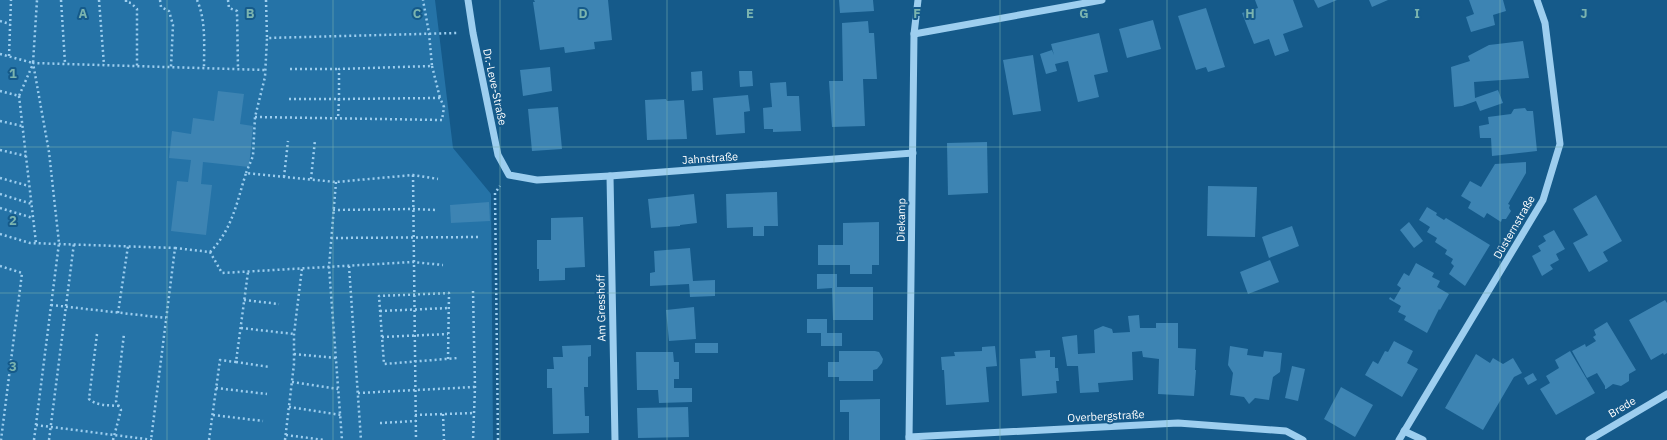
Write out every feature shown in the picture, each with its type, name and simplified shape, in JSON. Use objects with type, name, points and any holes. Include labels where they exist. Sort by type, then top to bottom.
[{"type":"street","name":"Dr.-Leve-Straße","points":[[468,0],[473,33],[498,155],[509,175]]},
{"type":"street","name":"Diekamp","points":[[909,438],[914,34],[918,0]]},
{"type":"street","points":[[914,34],[1102,0]]},
{"type":"street","name":"Düsternstraße","points":[[1399,440],[1543,200],[1560,144],[1545,23],[1537,0]]},
{"type":"street","name":"Jahnstraße","points":[[509,175],[537,180],[610,176],[913,153]]},
{"type":"street","name":"Am Gresshoff","points":[[610,176],[615,440]]},
{"type":"street","name":"Brede","points":[[1589,440],[1667,394]]},
{"type":"street","name":"Overbergstraße","points":[[909,438],[1178,423],[1286,431],[1303,440]]},
{"type":"street","points":[[1404,431],[1423,440]]},
{"type":"path","points":[[8,56],[11,0]]},
{"type":"path","points":[[34,440],[59,243],[49,152],[33,63],[37,0]]},
{"type":"path","points":[[61,0],[65,63]]},
{"type":"path","points":[[99,0],[104,65]]},
{"type":"path","points":[[126,0],[126,2],[137,9],[137,66]]},
{"type":"path","points":[[160,0],[161,7],[169,11],[173,25],[171,67]]},
{"type":"path","points":[[197,0],[201,9],[203,28],[204,67]]},
{"type":"path","points":[[228,0],[229,8],[237,11],[238,69]]},
{"type":"path","points":[[210,252],[220,242],[228,229],[253,156],[255,117],[265,77],[267,38],[266,0]]},
{"type":"path","points":[[255,117],[442,120],[444,107],[440,98],[432,66],[429,33],[422,0]]},
{"type":"path","points":[[0,21],[10,24]]},
{"type":"path","points":[[267,38],[473,33]]},
{"type":"path","points":[[0,54],[33,63],[265,70]]},
{"type":"path","points":[[33,63],[19,96],[36,243]]},
{"type":"path","points":[[290,69],[432,66]]},
{"type":"path","points":[[338,118],[339,69]]},
{"type":"path","points":[[0,91],[19,96]]},
{"type":"path","points":[[289,99],[440,98]]},
{"type":"path","points":[[0,121],[22,126]]},
{"type":"path","points":[[311,180],[316,140]]},
{"type":"path","points":[[284,177],[288,141]]},
{"type":"path","points":[[0,150],[26,156]]},
{"type":"path","points":[[246,173],[336,182],[413,176],[438,179]]},
{"type":"path","points":[[498,440],[495,193],[509,175]]},
{"type":"path","points":[[413,176],[416,440]]},
{"type":"path","points":[[0,178],[29,186]]},
{"type":"path","points":[[336,182],[329,267],[342,440]]},
{"type":"path","points":[[0,194],[32,204]]},
{"type":"path","points":[[0,208],[33,218]]},
{"type":"path","points":[[333,210],[437,210]]},
{"type":"path","points":[[0,234],[30,243],[74,243],[175,248],[210,252]]},
{"type":"path","points":[[331,238],[413,236],[480,237]]},
{"type":"path","points":[[49,440],[74,243]]},
{"type":"path","points":[[118,312],[128,246]]},
{"type":"path","points":[[36,425],[152,440],[175,248]]},
{"type":"path","points":[[210,252],[222,273],[414,262],[443,265]]},
{"type":"path","points":[[0,266],[22,273],[1,440]]},
{"type":"path","points":[[349,266],[361,440]]},
{"type":"path","points":[[285,440],[292,382],[294,334],[302,268]]},
{"type":"path","points":[[236,362],[248,272]]},
{"type":"path","points":[[473,291],[475,386],[474,440]]},
{"type":"path","points":[[448,359],[449,293],[414,293],[379,296],[384,364],[415,362],[448,359],[458,358]]},
{"type":"path","points":[[244,300],[279,304]]},
{"type":"path","points":[[51,305],[166,318]]},
{"type":"path","points":[[380,311],[448,308]]},
{"type":"path","points":[[241,328],[294,334]]},
{"type":"path","points":[[97,334],[89,399],[93,403],[99,405],[119,406]]},
{"type":"path","points":[[113,440],[121,410],[116,402],[124,334]]},
{"type":"path","points":[[382,337],[448,334]]},
{"type":"path","points":[[294,354],[336,358]]},
{"type":"path","points":[[209,440],[220,360],[270,367]]},
{"type":"path","points":[[292,382],[338,389]]},
{"type":"path","points":[[358,393],[475,386]]},
{"type":"path","points":[[216,388],[267,394]]},
{"type":"path","points":[[289,408],[340,415]]},
{"type":"path","points":[[416,415],[474,412]]},
{"type":"path","points":[[443,414],[444,440]]},
{"type":"path","points":[[213,415],[263,421]]},
{"type":"path","points":[[380,422],[416,421]]},
{"type":"path","points":[[286,435],[324,440]]},
{"type":"shaded area","points":[[0,0],[435,0],[453,148],[491,194],[493,440],[0,440]]},
{"type":"building","points":[[534,0],[608,0],[612,40],[594,42],[595,49],[565,53],[564,47],[540,50],[533,2],[535,2]]},
{"type":"building","points":[[839,0],[873,0],[874,11],[840,13]]},
{"type":"building","points":[[1255,0],[1293,0],[1303,27],[1283,34],[1289,51],[1275,56],[1269,39],[1254,44],[1242,13],[1258,8]]},
{"type":"building","points":[[1314,0],[1337,0],[1318,8]]},
{"type":"building","points":[[1369,0],[1388,0],[1372,7]]},
{"type":"building","points":[[1469,0],[1503,0],[1506,11],[1493,15],[1495,25],[1471,32],[1466,17],[1474,14]]},
{"type":"building","points":[[1206,8],[1225,67],[1208,72],[1206,67],[1196,70],[1178,16]]},
{"type":"building","points":[[1153,20],[1161,49],[1127,58],[1119,29]]},
{"type":"building","points":[[868,21],[869,33],[874,33],[877,79],[863,79],[865,126],[832,127],[829,81],[843,81],[842,23]]},
{"type":"building","points":[[1099,33],[1108,72],[1094,75],[1099,97],[1078,102],[1068,61],[1055,64],[1057,71],[1046,74],[1040,54],[1052,50],[1054,55],[1051,44]]},
{"type":"building","points":[[1523,41],[1529,78],[1474,82],[1475,98],[1498,90],[1503,103],[1480,111],[1476,101],[1454,107],[1451,67],[1470,61],[1468,56],[1489,45]]},
{"type":"building","points":[[1033,55],[1041,111],[1013,115],[1003,60]]},
{"type":"building","points":[[550,67],[552,91],[523,96],[520,70]]},
{"type":"building","points":[[702,71],[703,90],[692,91],[691,72]]},
{"type":"building","points":[[739,71],[752,71],[753,86],[740,87]]},
{"type":"building","points":[[786,82],[787,96],[799,96],[801,131],[773,132],[773,129],[764,129],[763,108],[772,107],[770,83]]},
{"type":"building","points":[[218,91],[244,94],[240,124],[253,126],[249,167],[203,162],[201,184],[212,185],[206,235],[171,231],[177,181],[188,182],[191,160],[169,158],[172,131],[191,134],[193,118],[214,121]]},
{"type":"building","points":[[748,95],[750,111],[744,112],[745,133],[716,135],[713,98]]},
{"type":"building","points":[[666,99],[667,101],[684,100],[687,139],[647,140],[645,100]]},
{"type":"building","points":[[558,107],[562,149],[532,151],[528,109]]},
{"type":"building","points":[[1525,108],[1527,111],[1533,111],[1537,151],[1492,156],[1491,138],[1480,138],[1479,126],[1489,124],[1488,117],[1511,114],[1514,109]]},
{"type":"building","points":[[987,142],[988,193],[948,195],[947,143]]},
{"type":"building","points":[[1526,162],[1526,173],[1508,204],[1510,205],[1509,208],[1511,211],[1506,219],[1502,219],[1501,222],[1487,213],[1484,218],[1468,208],[1471,202],[1461,196],[1470,181],[1481,187],[1495,164]]},
{"type":"building","points":[[1208,186],[1257,187],[1255,237],[1207,236]]},
{"type":"building","points":[[777,192],[778,226],[764,226],[764,236],[753,236],[753,227],[727,228],[726,194]]},
{"type":"building","points":[[694,194],[697,223],[651,228],[648,199]]},
{"type":"building","points":[[1596,195],[1622,241],[1603,252],[1608,261],[1589,272],[1573,243],[1588,235],[1573,209]]},
{"type":"building","points":[[489,202],[490,221],[451,223],[450,205]]},
{"type":"building","points":[[1427,207],[1437,213],[1436,215],[1444,220],[1446,218],[1490,245],[1465,286],[1449,274],[1454,266],[1451,263],[1453,259],[1445,254],[1447,250],[1435,242],[1437,238],[1427,232],[1430,227],[1419,220]]},
{"type":"building","points":[[583,217],[585,267],[565,268],[565,280],[539,281],[539,269],[537,269],[537,240],[551,240],[551,218]]},
{"type":"building","points":[[879,222],[879,265],[872,265],[872,274],[850,274],[850,265],[818,265],[818,245],[843,245],[843,223]]},
{"type":"building","points":[[1409,222],[1423,241],[1414,248],[1400,230]]},
{"type":"building","points":[[1292,226],[1299,246],[1269,258],[1262,237]]},
{"type":"building","points":[[1554,230],[1565,249],[1556,254],[1559,260],[1550,265],[1553,269],[1542,276],[1532,256],[1541,251],[1538,246],[1546,241],[1543,236]]},
{"type":"building","points":[[690,248],[693,281],[715,280],[715,296],[690,297],[689,284],[650,286],[650,273],[655,272],[654,251]]},
{"type":"building","points":[[1270,260],[1279,282],[1248,294],[1240,272]]},
{"type":"building","points":[[1416,263],[1434,273],[1432,277],[1440,281],[1437,287],[1449,294],[1440,310],[1439,309],[1427,333],[1404,320],[1406,316],[1398,312],[1401,306],[1389,299],[1390,297],[1394,300],[1401,288],[1397,285],[1404,273],[1409,276]]},
{"type":"building","points":[[817,274],[837,274],[837,287],[873,287],[873,320],[833,320],[832,288],[817,289]]},
{"type":"building","points":[[1665,300],[1667,303],[1667,353],[1664,355],[1663,353],[1651,360],[1629,320]]},
{"type":"building","points":[[694,307],[696,339],[669,341],[666,310]]},
{"type":"building","points":[[1139,315],[1140,328],[1156,328],[1156,323],[1178,323],[1178,348],[1196,349],[1194,396],[1158,394],[1159,359],[1143,357],[1142,351],[1132,352],[1133,380],[1098,383],[1099,392],[1080,393],[1078,366],[1067,366],[1062,337],[1077,335],[1078,354],[1095,353],[1094,330],[1103,326],[1112,329],[1113,333],[1130,332],[1128,316]]},
{"type":"building","points":[[807,319],[827,319],[827,333],[842,333],[842,346],[821,346],[821,333],[807,333]]},
{"type":"building","points":[[1607,322],[1636,370],[1629,374],[1629,381],[1621,386],[1613,384],[1605,389],[1605,386],[1597,373],[1587,378],[1572,351],[1585,344],[1586,347],[1596,341],[1593,337],[1596,335],[1594,330]]},
{"type":"building","points":[[1394,341],[1413,351],[1407,363],[1418,369],[1402,397],[1365,375],[1373,361],[1378,364],[1385,351],[1388,352]]},
{"type":"building","points":[[695,343],[718,343],[718,353],[695,353]]},
{"type":"building","points":[[591,345],[591,356],[588,357],[588,387],[584,387],[585,416],[589,416],[589,433],[553,434],[552,388],[547,388],[547,369],[554,369],[553,357],[563,357],[562,346]]},
{"type":"building","points":[[995,346],[997,366],[986,367],[989,402],[946,405],[944,370],[942,370],[941,357],[955,356],[954,352],[982,351],[982,347]]},
{"type":"building","points":[[1230,346],[1248,349],[1247,355],[1263,357],[1264,351],[1282,353],[1280,372],[1273,377],[1269,400],[1255,398],[1249,404],[1244,397],[1230,395],[1233,373],[1228,365]]},
{"type":"building","points":[[1050,350],[1050,357],[1055,357],[1055,368],[1058,368],[1059,381],[1056,381],[1057,393],[1022,396],[1020,359],[1036,358],[1035,351]]},
{"type":"building","points":[[839,351],[879,352],[883,359],[882,363],[877,369],[873,370],[873,381],[839,381],[839,377],[828,377],[828,362],[839,362]]},
{"type":"building","points":[[1570,351],[1595,393],[1556,415],[1540,389],[1550,383],[1546,376],[1559,368],[1555,360]]},
{"type":"building","points":[[636,352],[673,352],[674,362],[679,362],[679,379],[674,379],[674,388],[692,388],[692,402],[659,403],[658,390],[637,390]]},
{"type":"building","points":[[1476,354],[1490,363],[1493,358],[1503,364],[1513,358],[1522,373],[1514,377],[1483,430],[1445,408]]},
{"type":"building","points":[[1292,366],[1305,369],[1298,401],[1285,398]]},
{"type":"building","points":[[1533,373],[1537,380],[1528,385],[1524,378]]},
{"type":"building","points":[[1341,387],[1373,405],[1355,437],[1324,419]]},
{"type":"building","points":[[880,399],[880,440],[849,440],[849,412],[840,412],[840,400]]},
{"type":"building","points":[[688,407],[689,437],[638,438],[637,408]]}]
